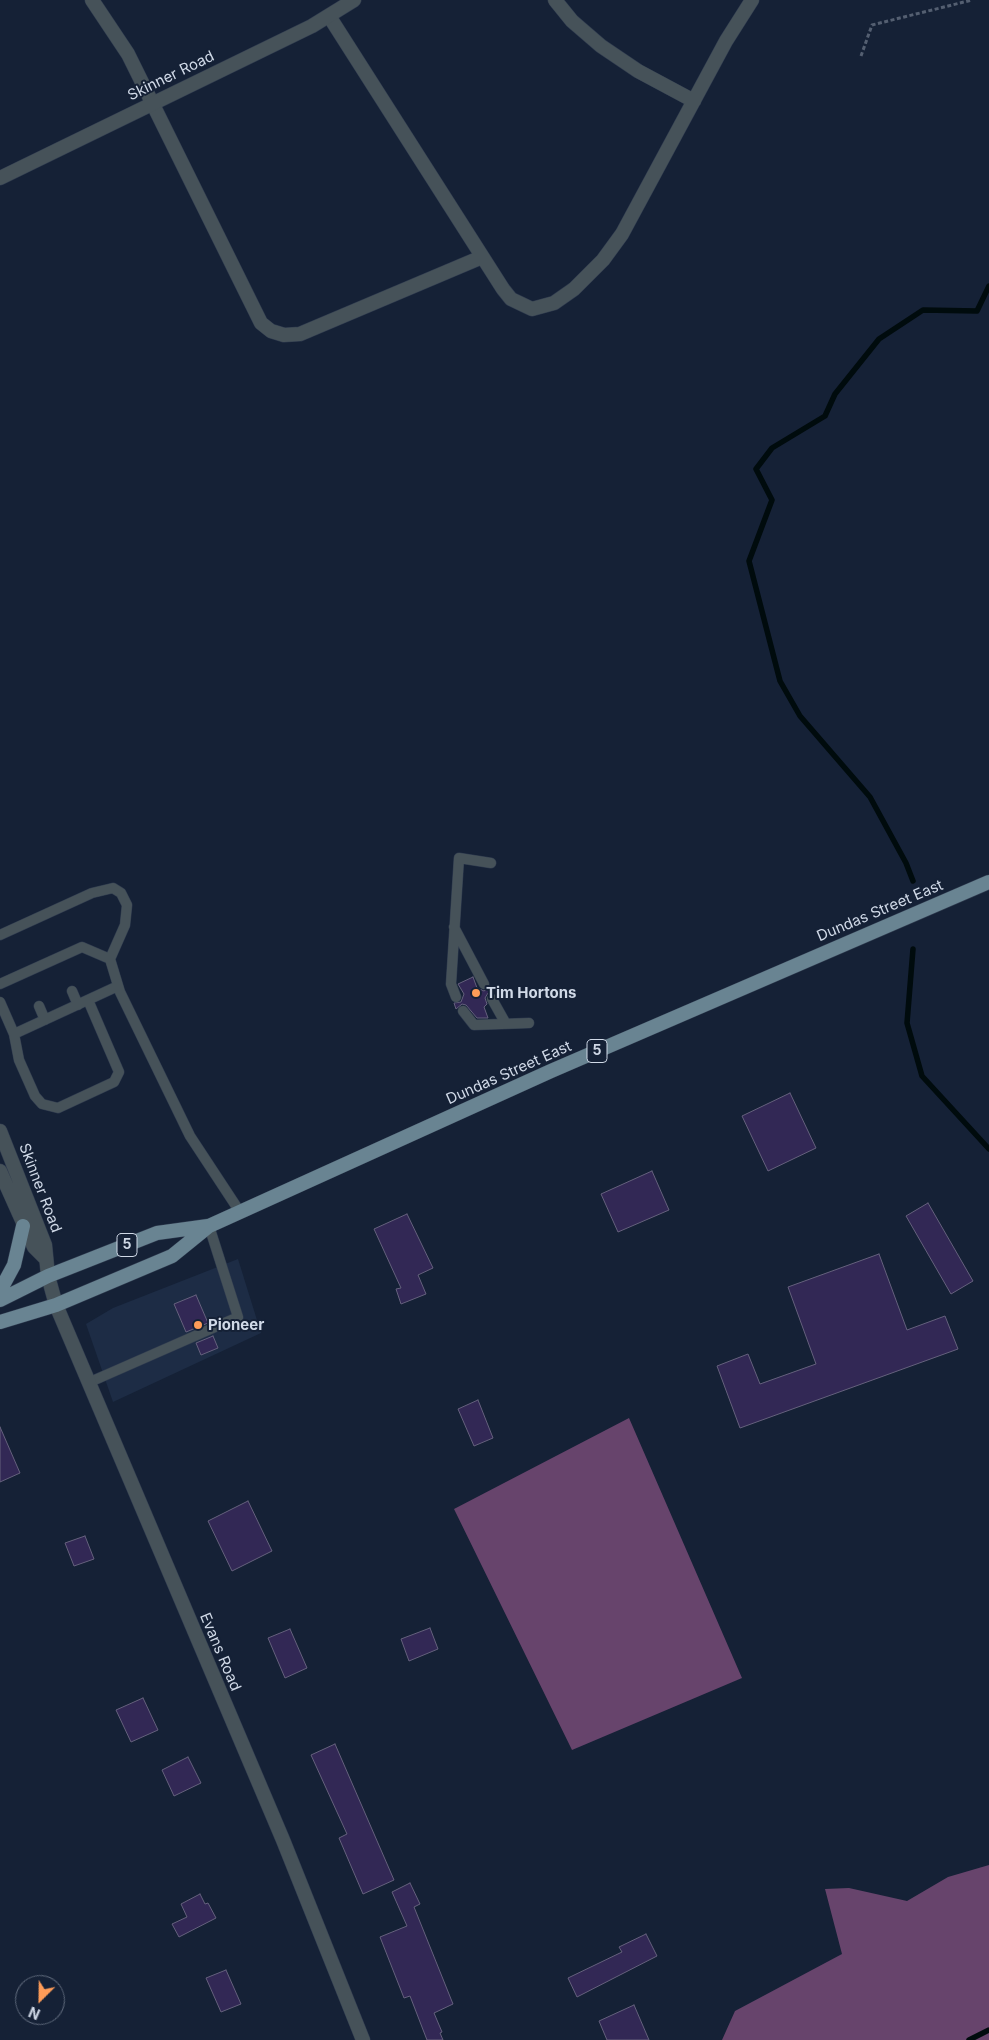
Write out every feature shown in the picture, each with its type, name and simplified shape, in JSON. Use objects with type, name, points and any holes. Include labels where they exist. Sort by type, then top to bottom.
[{"type":"main road","name":"Dundas Street East","points":[[0,1322],[56,1305],[172,1256],[209,1226],[551,1071],[989,882]]},
{"type":"main road","points":[[0,1292],[14,1265],[23,1226]]},
{"type":"main road","name":"Dundas Street East","points":[[0,1300],[48,1276],[157,1233],[209,1226]]},
{"type":"street","points":[[92,0],[128,54],[154,102],[261,322],[271,331],[284,335],[300,334],[482,257]]},
{"type":"street","name":"Skinner Road","points":[[0,178],[312,26],[354,0]]},
{"type":"street","points":[[556,0],[572,21],[601,46],[638,71],[694,101]]},
{"type":"street","points":[[329,16],[503,290],[520,305],[532,309],[554,303],[574,289],[602,260],[622,234],[726,41],[752,0]]},
{"type":"street","name":"Skinner Road","points":[[0,1131],[45,1246],[48,1276]]},
{"type":"street","name":"Skinner Road","points":[[0,1172],[34,1247],[46,1258]]},
{"type":"street","name":"Evans Road","points":[[48,1276],[56,1305],[283,1840],[363,2040]]},
{"type":"lane","points":[[456,998],[451,984],[458,858],[490,863]]},
{"type":"lane","points":[[0,935],[92,893],[113,888],[121,893],[127,905],[125,925],[110,959],[118,986],[190,1136],[240,1212]]},
{"type":"lane","points":[[454,926],[484,984]]},
{"type":"lane","points":[[0,984],[26,977],[60,962],[82,947],[110,959]]},
{"type":"lane","points":[[14,1034],[118,986]]},
{"type":"lane","points":[[72,991],[78,1005]]},
{"type":"lane","points":[[492,999],[506,1024]]},
{"type":"lane","points":[[0,1002],[14,1034],[19,1060],[35,1096],[42,1104],[58,1108],[114,1082],[118,1072],[88,1000]]},
{"type":"lane","points":[[39,1006],[45,1020]]},
{"type":"lane","points":[[463,1011],[474,1025],[529,1023]]},
{"type":"lane","points":[[90,1382],[238,1318],[209,1226]]},
{"type":"path","points":[[862,56],[872,25],[972,0]]},
{"type":"shaded area","points":[[238,1259],[261,1333],[113,1402],[86,1324],[113,1308]]},
{"type":"shaded area","points":[[629,1418],[742,1678],[572,1750],[454,1509]]},
{"type":"shaded area","points":[[989,1865],[989,2040],[722,2040],[735,2011],[842,1954],[825,1889],[849,1888],[907,1901],[948,1877]]},
{"type":"building","name":"Tim Hortons","points":[[473,977],[477,988],[484,991],[490,987],[493,992],[488,993],[485,998],[487,1004],[484,1007],[488,1018],[477,1018],[466,1005],[462,1004],[456,1009],[454,1003],[461,1002],[464,994],[458,984]]},
{"type":"building","points":[[790,1093],[816,1148],[768,1171],[742,1116]]},
{"type":"building","points":[[652,1171],[669,1210],[618,1232],[601,1194]]},
{"type":"building","points":[[928,1203],[973,1281],[951,1294],[906,1216]]},
{"type":"building","points":[[407,1214],[433,1268],[418,1275],[426,1294],[401,1304],[396,1289],[401,1288],[374,1229]]},
{"type":"building","points":[[879,1254],[907,1330],[945,1316],[958,1349],[740,1428],[717,1366],[748,1354],[760,1384],[816,1364],[788,1287]]},
{"type":"building","points":[[196,1295],[208,1323],[186,1332],[174,1304]]},
{"type":"building","points":[[213,1336],[218,1348],[201,1355],[196,1343]]},
{"type":"building","points":[[478,1400],[493,1438],[474,1446],[458,1409]]},
{"type":"building","points":[[0,1427],[20,1473],[0,1482]]},
{"type":"building","points":[[248,1501],[272,1551],[232,1571],[208,1521]]},
{"type":"building","points":[[85,1536],[94,1559],[74,1566],[65,1543]]},
{"type":"building","points":[[430,1628],[438,1649],[409,1661],[401,1639]]},
{"type":"building","points":[[290,1629],[307,1668],[285,1678],[268,1638]]},
{"type":"building","points":[[143,1698],[158,1730],[131,1742],[116,1710]]},
{"type":"building","points":[[335,1744],[394,1880],[363,1894],[339,1838],[347,1834],[311,1755]]},
{"type":"building","points":[[188,1757],[201,1783],[174,1796],[162,1770]]},
{"type":"building","points":[[410,1883],[420,1904],[414,1907],[453,2004],[434,2013],[442,2032],[440,2033],[443,2040],[427,2040],[410,1996],[404,1998],[380,1937],[407,1926],[392,1892]]},
{"type":"building","points":[[200,1894],[205,1904],[208,1903],[216,1918],[179,1937],[172,1924],[187,1917],[181,1904]]},
{"type":"building","points":[[646,1934],[657,1956],[577,1997],[568,1978],[622,1952],[619,1947]]},
{"type":"building","points":[[226,1970],[241,2004],[221,2012],[206,1978]]},
{"type":"building","points":[[634,2005],[649,2040],[607,2040],[599,2021]]},
{"type":"waterway","points":[[913,881],[906,863],[870,797],[800,716],[780,681],[749,561],[772,500],[756,469],[772,448],[825,416],[835,394],[879,339],[923,310],[977,311],[989,286]]},
{"type":"waterway","points":[[913,949],[907,1023],[922,1076],[989,1149]]},
{"type":"waterway","points":[[969,2040],[989,2030]]},
{"type":"place","name":"Tim Hortons","points":[[476,993]]},
{"type":"place","name":"Pioneer","points":[[198,1325]]}]
